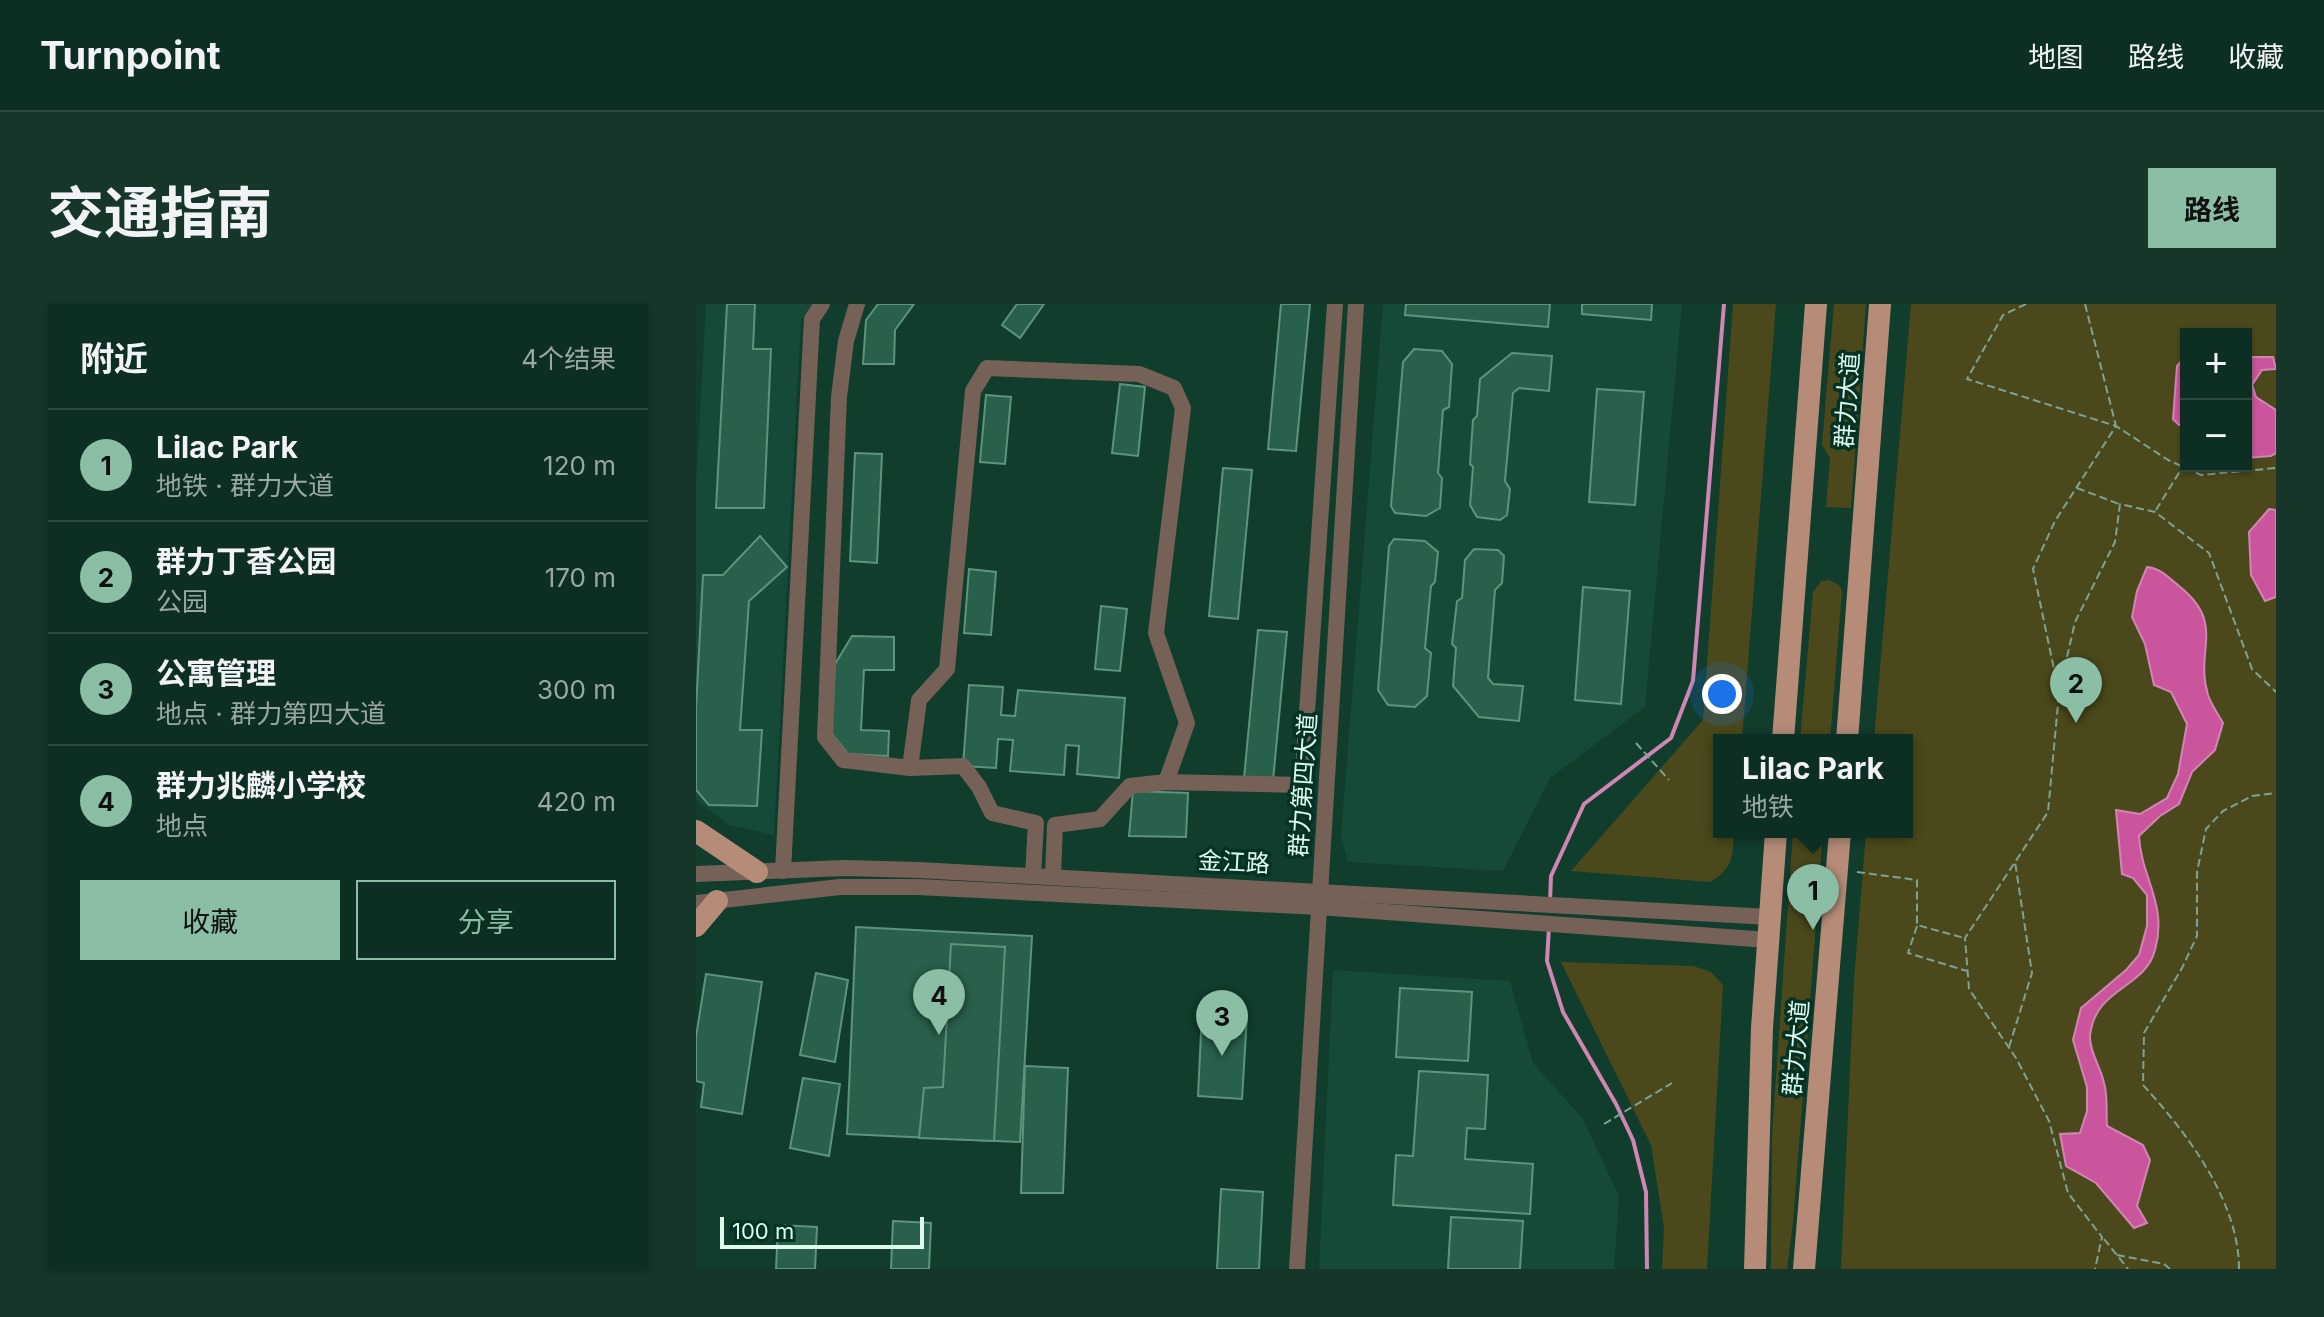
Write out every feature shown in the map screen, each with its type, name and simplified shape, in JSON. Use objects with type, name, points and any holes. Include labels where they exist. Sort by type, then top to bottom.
[{"type":"main road","name":"群力大道","points":[[1783,734],[1816,304]]},
{"type":"main road","name":"群力大道","points":[[1847,734],[1880,304]]},
{"type":"main road","points":[[696,831],[757,872]]},
{"type":"main road","name":"群力大道","points":[[1755,1269],[1762,1028],[1776,838]]},
{"type":"main road","name":"群力大道","points":[[1804,1269],[1840,838]]},
{"type":"main road","points":[[696,926],[706,902]]},
{"type":"main road","points":[[1819,1269],[1825,1021]]},
{"type":"main road","points":[[1741,1269],[1762,1028]]},
{"type":"street","points":[[783,871],[812,319],[822,304]]},
{"type":"street","points":[[857,304],[846,341],[839,397],[825,737],[843,760],[910,768],[963,766],[979,787],[992,813],[1036,823],[1033,875]]},
{"type":"street","points":[[1053,876],[1055,825],[1100,819],[1130,786],[1166,782],[1302,785],[1335,304]]},
{"type":"street","name":"群力第四大道","points":[[1297,1269],[1356,304]]},
{"type":"street","points":[[910,768],[919,700],[947,669],[973,391],[987,368],[1075,370],[1139,374],[1174,388],[1183,408],[1156,633],[1187,723],[1166,782]]},
{"type":"street","name":"金江路","points":[[696,874],[845,868],[1053,876],[1320,899],[1508,921],[1768,940]]},
{"type":"street","name":"金江路","points":[[706,902],[840,887],[918,887],[1509,903],[1770,917]]},
{"type":"path","points":[[2026,304],[2003,315],[1967,379],[2116,426],[2180,466]]},
{"type":"path","points":[[2059,693],[2033,569],[2055,521],[2116,426],[2085,304]]},
{"type":"path","points":[[2252,470],[2276,468]]},
{"type":"path","points":[[2155,512],[2180,472]]},
{"type":"path","points":[[2194,472],[2201,475],[2233,472]]},
{"type":"path","points":[[2076,488],[2120,504],[2155,512],[2209,553],[2252,669],[2276,692]]},
{"type":"path","points":[[2120,504],[2115,542],[2075,622],[2059,693],[2048,812],[1965,938],[1969,989],[2009,1047],[2049,1121],[2068,1193],[2128,1269]]},
{"type":"path","points":[[1636,743],[1669,780]]},
{"type":"path","points":[[2239,1269],[2239,1247],[2213,1177],[2170,1114],[2143,1085],[2144,1033],[2197,936],[2197,872],[2206,829],[2223,811],[2252,796],[2276,793]]},
{"type":"path","points":[[2009,1047],[2032,973],[2015,861]]},
{"type":"path","points":[[1858,872],[1917,880],[1917,925],[1908,953],[1968,971]]},
{"type":"path","points":[[1917,925],[1965,938]]},
{"type":"path","points":[[1604,1124],[1672,1083]]},
{"type":"path","points":[[2095,1269],[2102,1237]]},
{"type":"path","points":[[2117,1255],[2164,1264],[2170,1269]]},
{"type":"shaded area","points":[[706,304],[812,304],[801,320],[774,835],[729,825],[696,800],[696,485]]},
{"type":"shaded area","points":[[1383,304],[1682,304],[1645,707],[1550,778],[1503,871],[1348,862],[1341,836]]},
{"type":"shaded area","points":[[1733,304],[1776,304],[1742,734],[1713,734],[1713,838],[1734,838],[1730,861],[1711,882],[1571,871],[1703,720]]},
{"type":"shaded area","points":[[1834,304],[1866,304],[1851,508],[1826,507],[1830,459],[1822,444]]},
{"type":"shaded area","points":[[1911,304],[2276,304],[2276,1269],[1841,1269],[1854,980],[1866,838],[1913,838],[1913,734],[1875,734]]},
{"type":"shaded area","points":[[2252,357],[2273,357],[2276,369],[2262,370],[2252,385]]},
{"type":"shaded area","points":[[2180,363],[2179,425],[2173,419],[2177,366]]},
{"type":"shaded area","points":[[2252,385],[2256,397],[2276,410],[2276,453],[2252,458]]},
{"type":"shaded area","points":[[2269,509],[2276,510],[2276,597],[2265,601],[2251,575],[2249,532]]},
{"type":"shaded area","points":[[2147,567],[2160,571],[2172,580],[2202,613],[2206,625],[2205,679],[2209,698],[2223,723],[2215,750],[2192,772],[2179,804],[2160,816],[2139,836],[2158,919],[2155,950],[2150,963],[2141,973],[2101,1007],[2090,1036],[2105,1088],[2107,1126],[2143,1145],[2150,1160],[2137,1206],[2147,1223],[2134,1228],[2096,1183],[2066,1166],[2060,1134],[2080,1133],[2087,1111],[2087,1087],[2073,1040],[2081,1008],[2139,955],[2147,926],[2147,895],[2133,878],[2122,874],[2116,810],[2140,814],[2167,798],[2178,774],[2187,724],[2171,692],[2154,685],[2145,644],[2132,617],[2137,591]]},
{"type":"shaded area","points":[[1829,580],[1839,585],[1842,591],[1830,734],[1801,734],[1813,592],[1821,581]]},
{"type":"shaded area","points":[[1793,838],[1823,838],[1787,1269],[1771,1269],[1772,1135]]},
{"type":"shaded area","points":[[1561,962],[1693,966],[1711,972],[1723,985],[1707,1269],[1662,1269],[1664,1228],[1651,1145]]},
{"type":"shaded area","points":[[1333,970],[1510,981],[1533,1063],[1583,1119],[1619,1196],[1614,1269],[1319,1269]]},
{"type":"building","points":[[727,304],[755,304],[753,349],[771,349],[764,508],[716,508]]},
{"type":"building","points":[[878,304],[914,304],[895,330],[894,364],[863,364],[866,320]]},
{"type":"building","points":[[1017,304],[1044,304],[1020,338],[1002,325]]},
{"type":"building","points":[[1281,304],[1310,304],[1296,451],[1268,449]]},
{"type":"building","points":[[1406,304],[1550,304],[1548,327],[1405,315]]},
{"type":"building","points":[[1582,304],[1652,304],[1651,320],[1582,314]]},
{"type":"building","points":[[1414,349],[1442,351],[1452,364],[1449,407],[1443,410],[1438,473],[1442,478],[1440,508],[1426,516],[1395,513],[1391,506],[1403,362]]},
{"type":"building","points":[[1512,353],[1552,356],[1549,391],[1519,388],[1513,393],[1505,481],[1510,489],[1507,515],[1500,520],[1477,517],[1470,505],[1473,467],[1470,464],[1480,379]]},
{"type":"building","points":[[1120,384],[1145,387],[1138,456],[1112,453]]},
{"type":"building","points":[[1597,389],[1644,392],[1635,505],[1589,502]]},
{"type":"building","points":[[986,395],[1011,397],[1005,464],[980,462]]},
{"type":"building","points":[[855,453],[882,454],[877,563],[850,561]]},
{"type":"building","points":[[1223,468],[1252,470],[1238,619],[1209,616]]},
{"type":"building","points":[[760,536],[787,567],[749,601],[740,730],[762,730],[757,806],[709,805],[696,790],[696,709],[703,575],[723,575]]},
{"type":"building","points":[[1394,539],[1425,541],[1438,552],[1425,648],[1431,653],[1427,696],[1415,707],[1388,705],[1378,690],[1389,546]]},
{"type":"building","points":[[1474,549],[1498,550],[1504,556],[1502,583],[1495,590],[1488,678],[1493,684],[1523,686],[1519,721],[1479,717],[1453,686],[1456,648],[1452,644],[1457,601],[1462,598],[1465,560]]},
{"type":"building","points":[[969,569],[996,572],[991,635],[964,633]]},
{"type":"building","points":[[1583,587],[1630,591],[1621,704],[1575,700]]},
{"type":"building","points":[[1101,606],[1127,609],[1120,671],[1095,669]]},
{"type":"building","points":[[1258,630],[1287,632],[1273,781],[1244,778]]},
{"type":"building","points":[[852,636],[894,637],[894,670],[864,670],[861,730],[889,731],[888,756],[848,754],[831,733],[835,664]]},
{"type":"building","points":[[969,685],[1003,687],[1001,715],[1015,716],[1018,690],[1125,698],[1119,778],[1077,774],[1079,746],[1066,745],[1064,775],[1010,771],[1013,740],[998,739],[996,768],[963,766]]},
{"type":"building","points":[[1133,791],[1188,793],[1186,837],[1129,836]]},
{"type":"building","points":[[856,927],[1032,936],[1020,1142],[847,1134]]},
{"type":"building","points":[[951,944],[1005,947],[994,1141],[919,1138],[924,1088],[943,1087]]},
{"type":"building","points":[[816,973],[848,980],[835,1062],[800,1055]]},
{"type":"building","points":[[706,974],[762,982],[742,1114],[701,1107],[704,1083],[696,1081],[696,1037]]},
{"type":"building","points":[[1400,988],[1472,992],[1468,1061],[1396,1057]]},
{"type":"building","points":[[1202,1012],[1247,1016],[1242,1099],[1198,1096]]},
{"type":"building","points":[[1025,1066],[1068,1068],[1063,1193],[1021,1193]]},
{"type":"building","points":[[1419,1071],[1488,1075],[1485,1129],[1467,1128],[1465,1159],[1533,1164],[1530,1214],[1393,1205],[1396,1155],[1413,1156]]},
{"type":"building","points":[[803,1078],[840,1084],[829,1156],[790,1148]]},
{"type":"building","points":[[1221,1189],[1263,1192],[1259,1269],[1217,1269]]},
{"type":"building","points":[[1451,1217],[1523,1221],[1520,1269],[1448,1269]]},
{"type":"building","points":[[893,1221],[931,1223],[929,1269],[891,1269]]},
{"type":"building","points":[[778,1225],[817,1227],[815,1269],[776,1269]]},
{"type":"waterway","points":[[1550,902],[1551,876],[1584,804],[1671,738],[1693,681],[1724,304]]},
{"type":"waterway","points":[[1549,927],[1547,961],[1563,1012],[1633,1140],[1646,1192],[1647,1269]]},
{"type":"place","name":"群力丁香公园","points":[[2076,723]]},
{"type":"place","name":"Lilac Park","points":[[1813,930]]},
{"type":"place","name":"群力兆麟小学校","points":[[939,1035]]},
{"type":"place","name":"公寓管理","points":[[1222,1056]]}]
